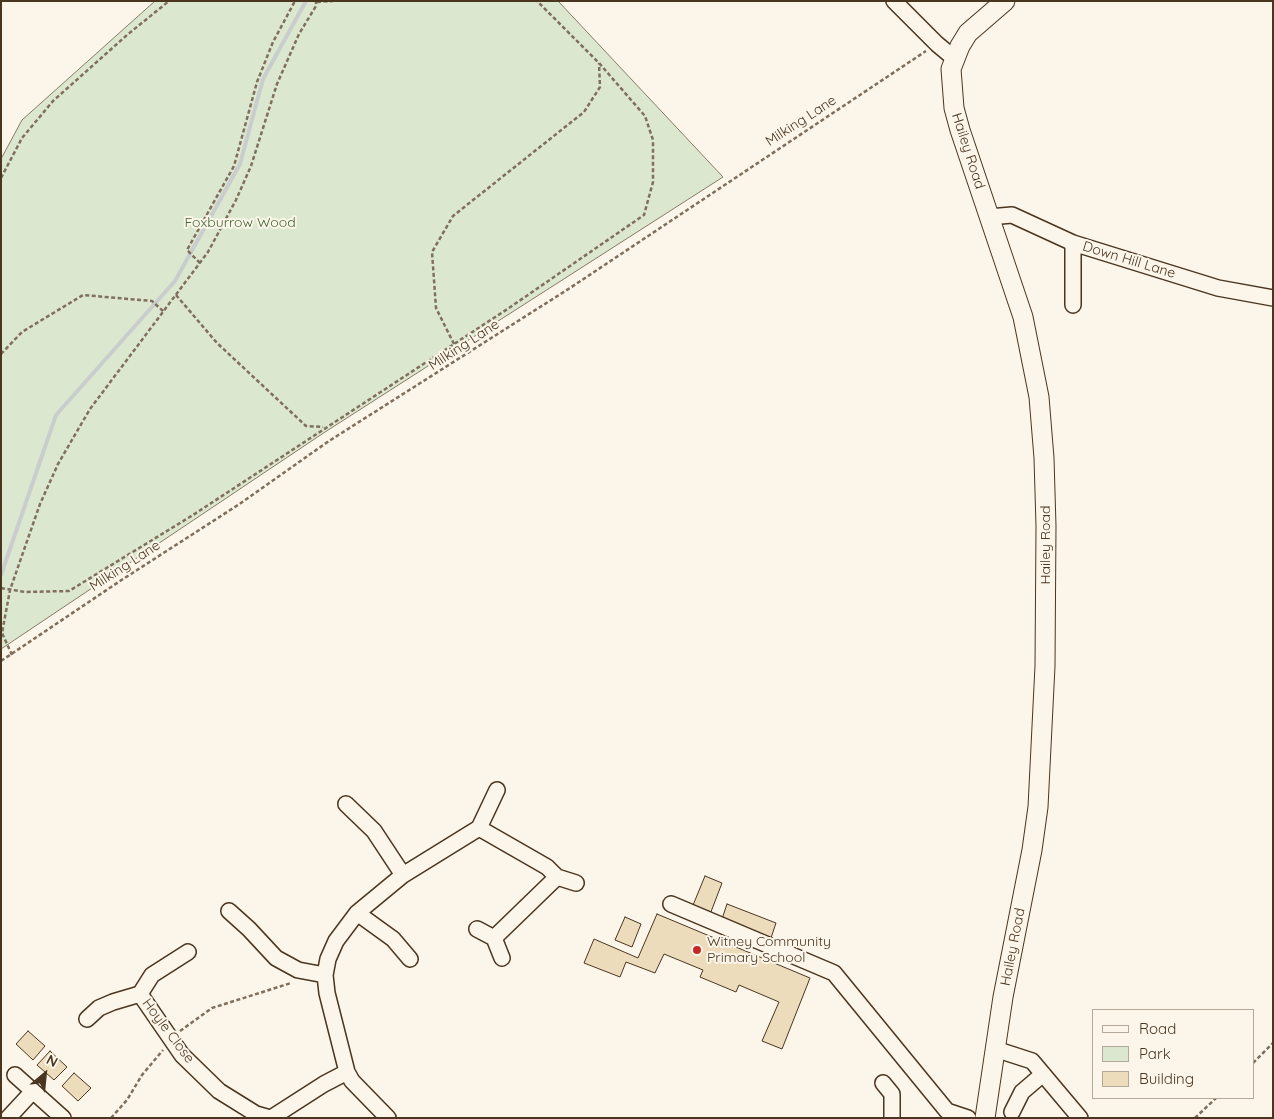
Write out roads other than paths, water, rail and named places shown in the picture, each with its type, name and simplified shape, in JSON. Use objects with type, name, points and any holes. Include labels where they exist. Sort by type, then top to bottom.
[{"type":"main road","name":"Hailey Road","points":[[985,1118],[995,1049],[1032,850],[1038,806],[1043,733],[1046,526],[1044,458],[1039,397],[1023,317],[954,108],[951,69],[968,33],[1005,1]]},
{"type":"street","points":[[894,1],[937,44],[955,59]]},
{"type":"street","name":"Down Hill Lane","points":[[989,217],[1012,215],[1073,243],[1218,288],[1273,298]]},
{"type":"street","points":[[1073,243],[1073,305]]},
{"type":"street","points":[[388,1118],[352,1081],[347,1072],[331,1012],[325,975],[328,959],[336,941],[357,913],[403,875],[478,828],[497,790]]},
{"type":"street","points":[[346,804],[374,831],[403,875]]},
{"type":"street","points":[[478,828],[547,866],[556,877],[576,883]]},
{"type":"street","points":[[494,938],[556,877]]},
{"type":"street","points":[[671,904],[834,973],[947,1111],[968,1118]]},
{"type":"street","points":[[229,911],[249,928],[276,958],[309,973],[325,975]]},
{"type":"street","points":[[357,913],[393,939],[410,959]]},
{"type":"street","points":[[477,929],[494,938],[502,958]]},
{"type":"street","name":"Hoyle Close","points":[[88,1019],[99,1008],[140,994],[152,975],[188,952]]},
{"type":"street","name":"Hoyle Close","points":[[140,994],[182,1055],[219,1091],[256,1114],[271,1118],[324,1084],[347,1072]]},
{"type":"street","points":[[995,1049],[1032,1061],[1080,1118]]},
{"type":"street","points":[[1012,1112],[1022,1092],[1043,1074]]},
{"type":"street","points":[[15,1075],[63,1118]]},
{"type":"street","points":[[883,1083],[892,1094],[892,1118]]},
{"type":"street","points":[[8,1118],[33,1091]]},
{"type":"waterway","points":[[1,575],[56,415],[175,281],[240,164],[263,79],[306,1]]},
{"type":"place","name":"Witney Community Primary School","points":[[697,950]]},
{"type":"park label","name":"Foxburrow Wood","points":[[240,223]]}]
